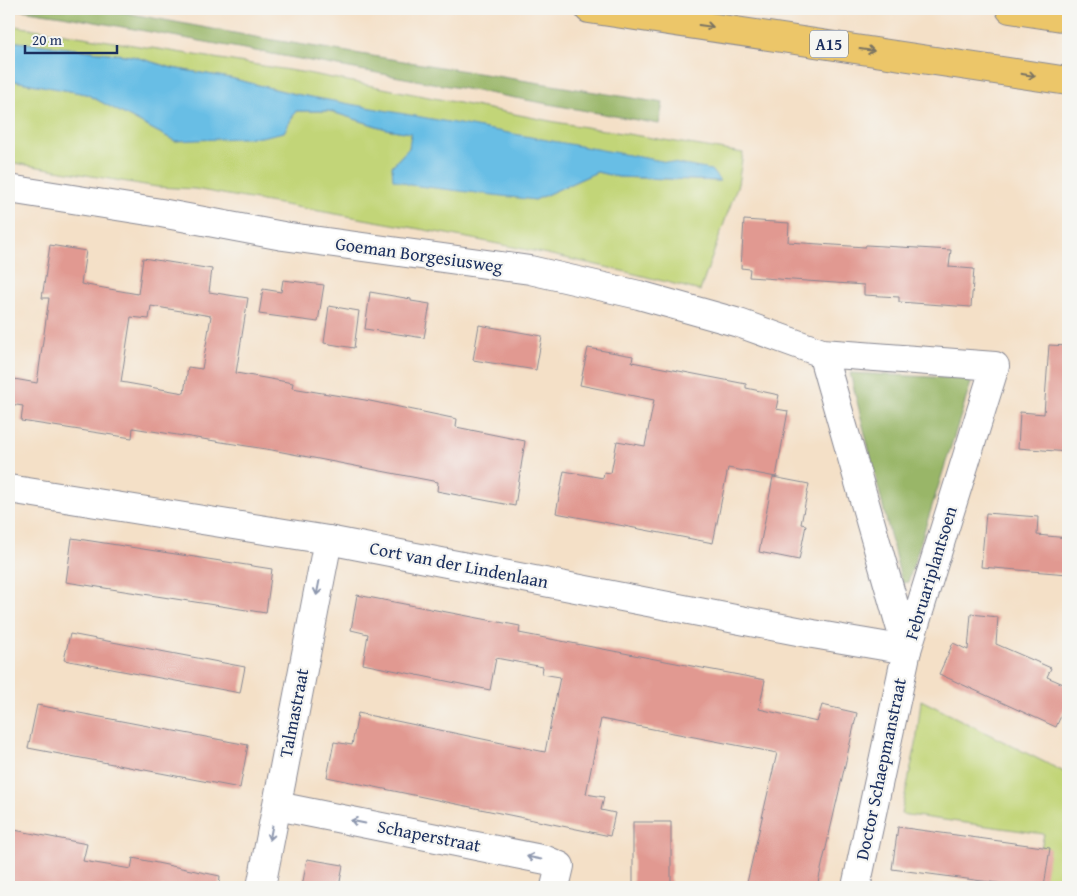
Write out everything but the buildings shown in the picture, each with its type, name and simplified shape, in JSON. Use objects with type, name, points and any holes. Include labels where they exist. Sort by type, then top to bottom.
[{"type":"highway","name":"A15","points":[[589,9],[1068,81]]},
{"type":"highway","points":[[1010,9],[1068,18]]},
{"type":"street","name":"Goeman Borgesiusweg","points":[[9,189],[161,212],[283,236],[530,270],[639,295],[739,323],[822,353]]},
{"type":"street","name":"Februariplantsoen","points":[[822,353],[996,366],[907,650],[822,353]]},
{"type":"street","name":"Cort van der Lindenlaan","points":[[9,489],[328,540],[813,634],[907,650]]},
{"type":"street","name":"Talmastraat","points":[[261,887],[328,540]]},
{"type":"street","name":"Doctor Schaepmanstraat","points":[[856,887],[907,650]]},
{"type":"street","name":"Schaperstraat","points":[[277,806],[546,860],[560,866],[555,887]]},
{"type":"green space","points":[[14,9],[105,9],[261,38],[663,103],[659,124],[62,16]]},
{"type":"green space","points":[[9,25],[307,73],[555,122],[743,153],[738,184],[700,291],[575,260],[449,234],[195,189],[157,187],[9,162],[9,80],[86,94],[175,141],[284,132],[296,111],[329,111],[386,129],[412,133],[409,148],[392,166],[535,200],[597,172],[618,177],[719,181],[295,94],[230,78],[172,68],[132,56],[9,41]]},
{"type":"green space","points":[[850,373],[970,379],[971,383],[908,582],[902,583]]},
{"type":"green space","points":[[921,700],[1068,774],[1068,887],[1033,887],[1044,834],[901,814],[916,744]]},
{"type":"water","points":[[9,41],[132,56],[172,68],[230,78],[295,94],[711,170],[720,181],[618,177],[597,172],[535,200],[410,185],[393,179],[392,166],[409,148],[411,133],[386,129],[329,111],[296,111],[284,132],[261,137],[175,141],[86,94],[9,80]]}]
